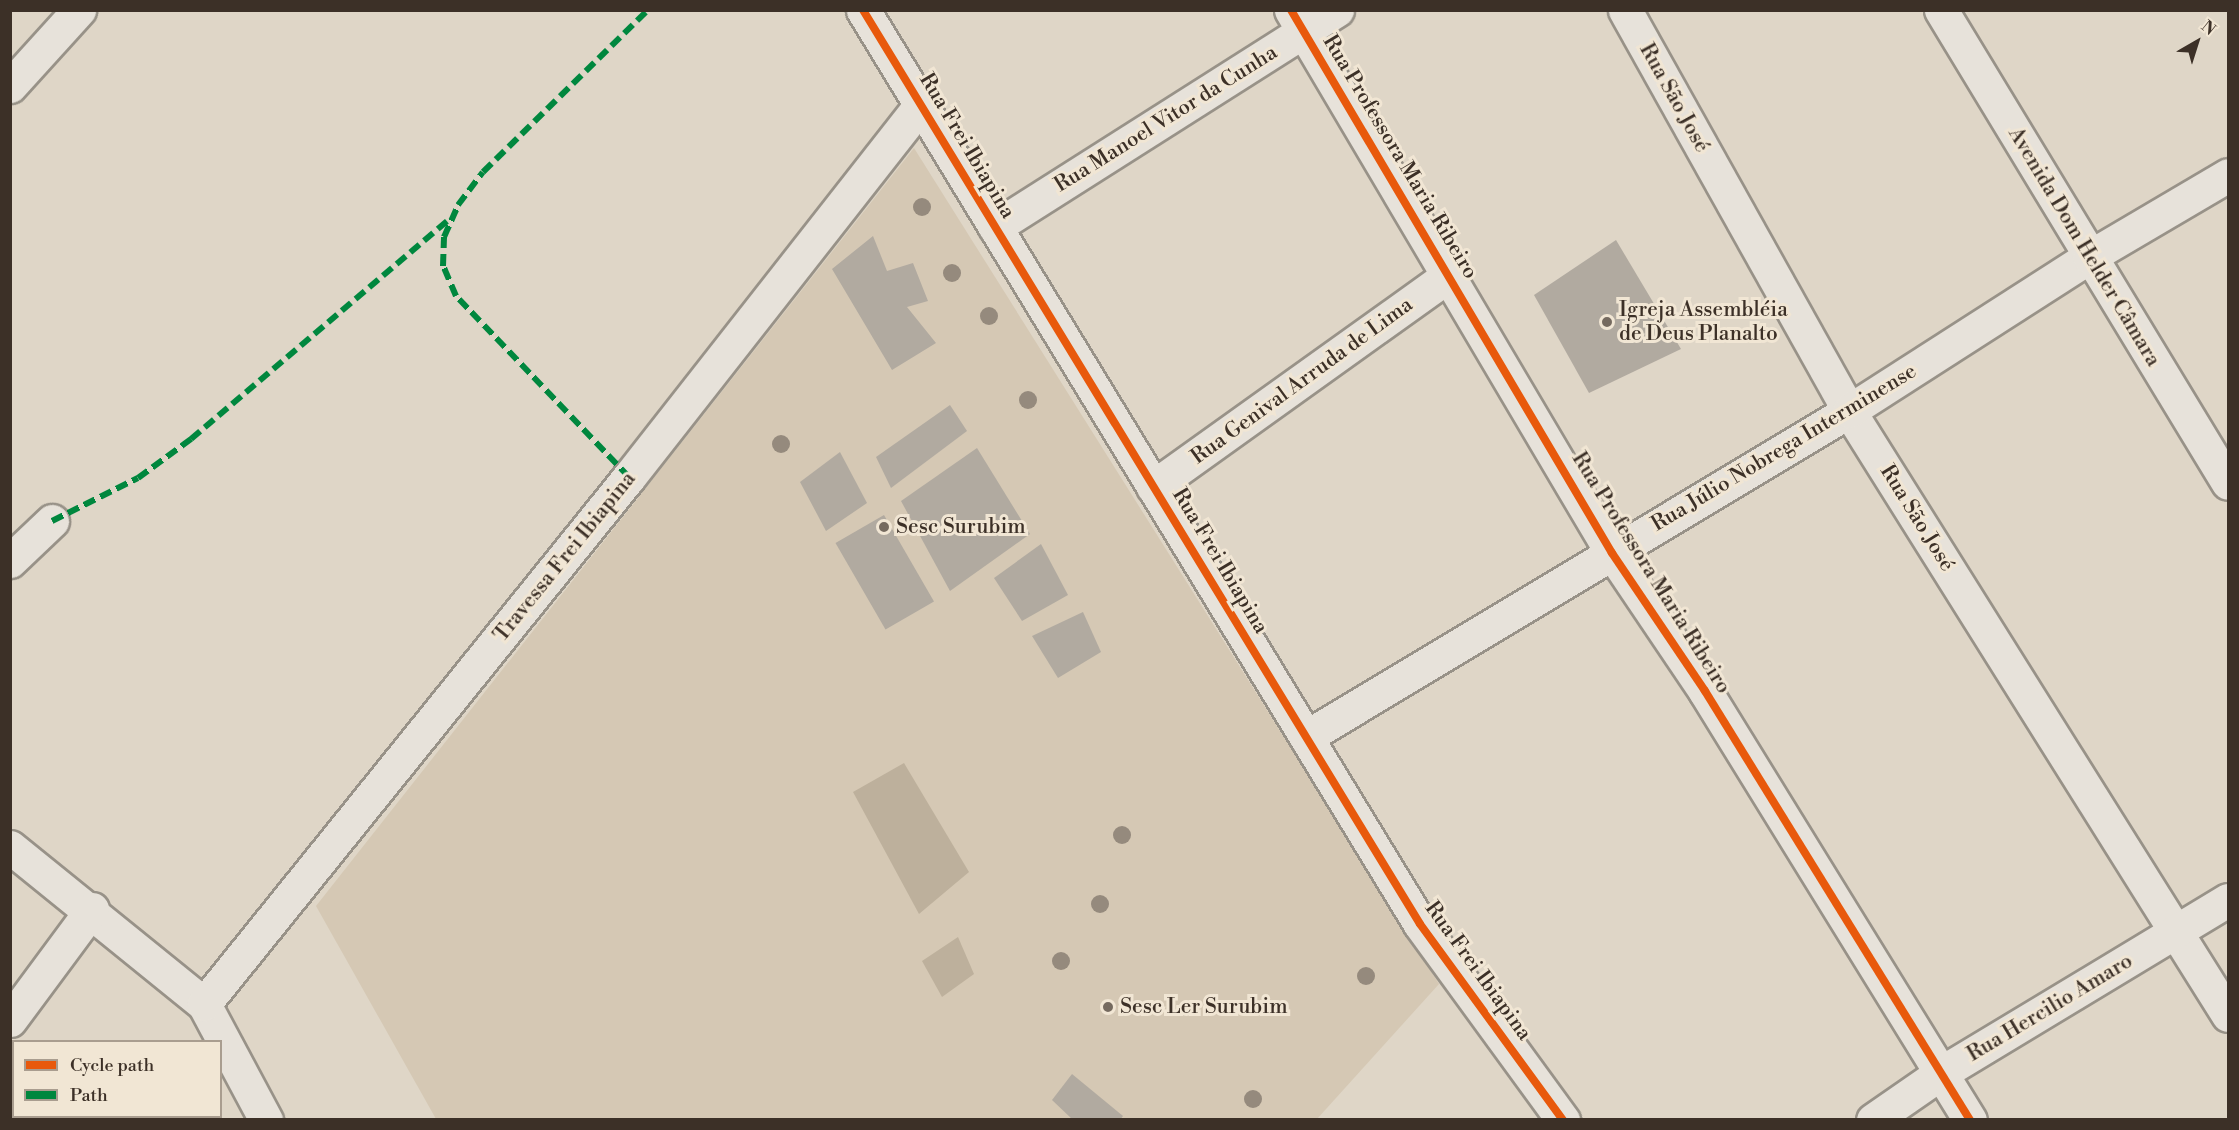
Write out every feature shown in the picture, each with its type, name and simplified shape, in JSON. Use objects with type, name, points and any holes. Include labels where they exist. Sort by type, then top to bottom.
[{"type":"street","points":[[10,86],[79,10]]},
{"type":"street","name":"Rua Frei Ibiapina","points":[[863,10],[1420,924],[1563,1119]]},
{"type":"street","name":"Rua Manoel Vitor da Cunha","points":[[995,227],[1297,21],[1337,10]]},
{"type":"street","name":"Rua São José","points":[[1625,10],[1849,411],[2229,1015]]},
{"type":"street","name":"Avenida Dom Helder Câmara","points":[[1941,10],[2089,257],[2229,483]]},
{"type":"street","name":"Rua Professora Maria Ribeiro","points":[[1297,21],[1450,274],[1612,553],[1712,701],[1970,1119]]},
{"type":"street","name":"Travessa Frei Ibiapina","points":[[204,1004],[621,487],[921,105]]},
{"type":"street","name":"Rua Júlio Nobrega Interminense","points":[[1306,737],[1849,411],[2089,257],[2229,175]]},
{"type":"street","name":"Rua Genival Arruda de Lima","points":[[1153,487],[1450,274]]},
{"type":"street","points":[[10,561],[52,521]]},
{"type":"street","points":[[10,847],[92,909],[204,1004],[266,1119]]},
{"type":"street","name":"Rua Hercilio Amaro","points":[[1873,1119],[1941,1073],[2229,900]]},
{"type":"street","points":[[10,1020],[92,909]]},
{"type":"shaded area","name":"Sesc Surubim","points":[[914,148],[1439,984],[1317,1119],[436,1119],[316,906]]},
{"type":"shaded area","points":[[904,763],[969,872],[919,914],[853,792]]},
{"type":"shaded area","points":[[958,937],[974,974],[942,997],[922,961]]},
{"type":"building","points":[[873,236],[887,271],[913,263],[928,301],[907,307],[936,343],[892,370],[832,269]]},
{"type":"building","name":"Igreja Assembléia de Deus Planalto","points":[[1616,240],[1681,349],[1589,393],[1534,295]]},
{"type":"building","points":[[950,405],[967,431],[891,488],[876,457]]},
{"type":"building","points":[[977,448],[1030,534],[950,591],[901,501]]},
{"type":"building","points":[[840,452],[867,503],[826,531],[800,482]]},
{"type":"building","points":[[884,515],[934,602],[886,630],[836,543]]},
{"type":"building","points":[[1041,544],[1068,595],[1022,621],[994,578]]},
{"type":"building","points":[[1083,612],[1101,652],[1058,678],[1032,636]]},
{"type":"building","points":[[1072,1074],[1123,1116],[1120,1120],[1073,1120],[1052,1100]]},
{"type":"marked path","points":[[629,477],[456,296],[443,266],[444,237],[458,205],[483,172],[648,10]]},
{"type":"marked path","points":[[52,521],[138,478],[191,439],[451,218]]},
{"type":"cycle path","points":[[863,10],[1420,924],[1563,1120]]},
{"type":"cycle path","points":[[1291,10],[1612,553],[1705,691],[1970,1120]]},
{"type":"place","name":"Igreja Assembléia de Deus Planalto","points":[[1607,322]]},
{"type":"place","name":"Sesc Surubim","points":[[884,527]]},
{"type":"place","name":"Sesc Ler Surubim","points":[[1108,1007]]}]
